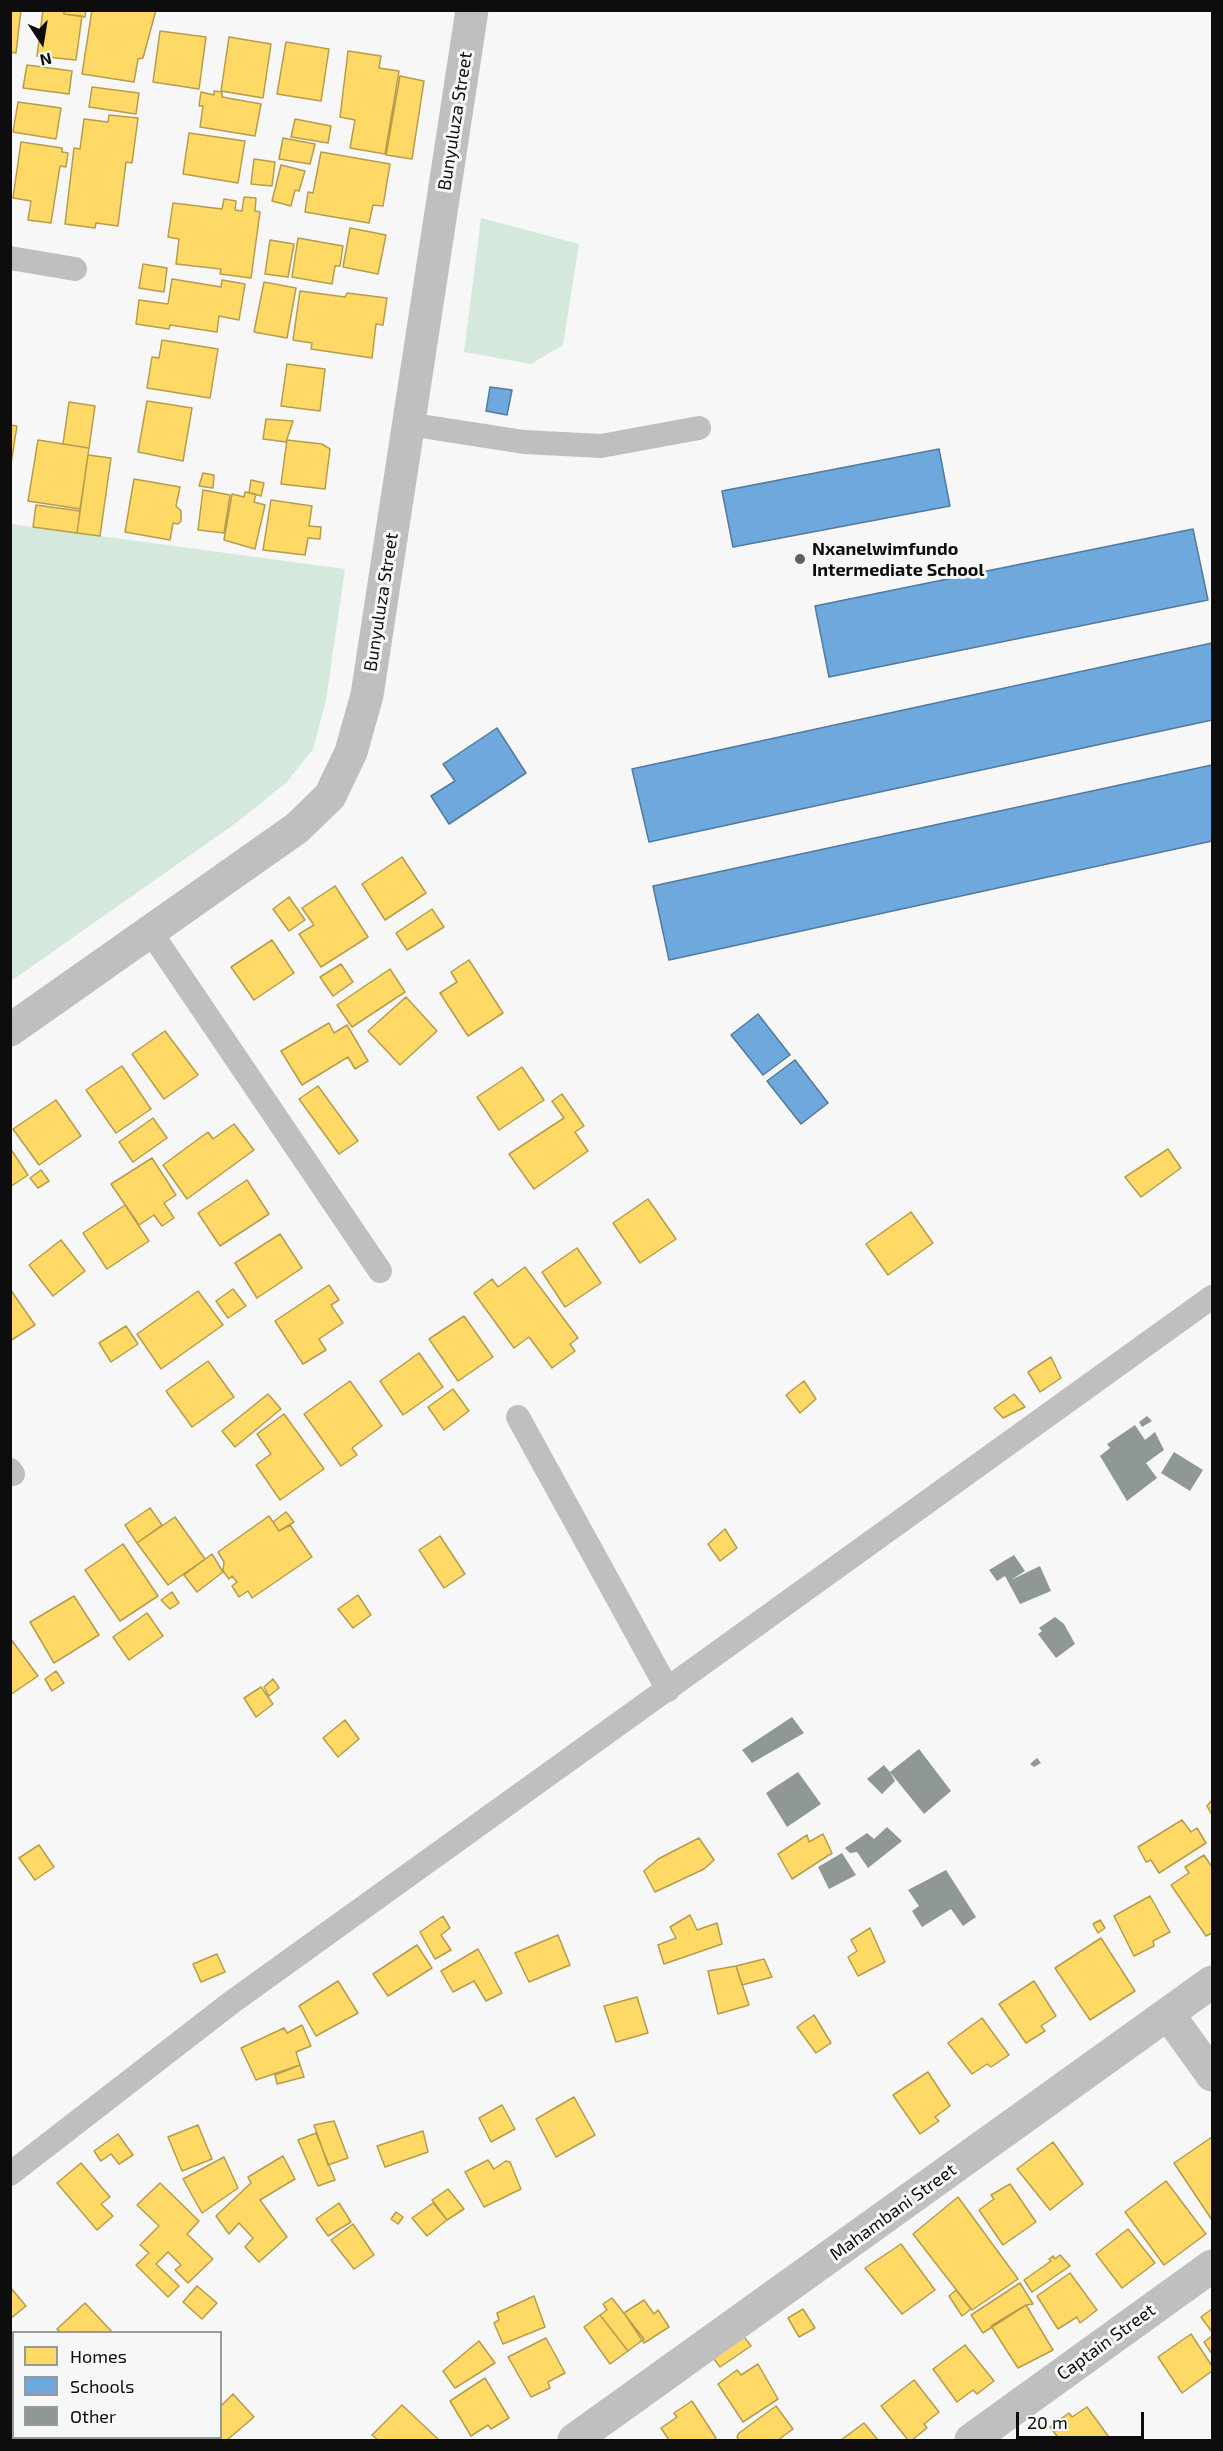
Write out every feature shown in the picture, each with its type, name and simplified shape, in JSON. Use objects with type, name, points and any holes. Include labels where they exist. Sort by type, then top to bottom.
[{"type":"street","name":"Bunyuluza Street","points":[[10,1030],[297,828],[330,796],[351,752],[367,694],[472,10]]},
{"type":"street","name":"Mahambani Street","points":[[574,2440],[1212,1982]]},
{"type":"street","points":[[1168,2014],[1212,2075]]},
{"type":"street","name":"Captain Street","points":[[971,2440],[1212,2266]]},
{"type":"lane","points":[[10,258],[75,269]]},
{"type":"lane","points":[[408,424],[524,442],[601,446],[699,428]]},
{"type":"lane","points":[[150,931],[380,1271]]},
{"type":"lane","points":[[10,2174],[232,2002],[1212,1298]]},
{"type":"lane","points":[[518,1417],[668,1690]]},
{"type":"green space","points":[[481,218],[579,244],[563,345],[531,364],[464,352]]},
{"type":"green space","points":[[11,524],[345,569],[326,700],[313,749],[287,782],[236,823],[11,981]]},
{"type":"building: Homes","points":[[10,10],[21,10],[16,53],[10,52]]},
{"type":"building: Homes","points":[[43,10],[64,10],[64,14],[82,16],[76,60],[37,56]]},
{"type":"building: Homes","points":[[64,10],[86,10],[85,17],[64,14]]},
{"type":"building: Homes","points":[[92,10],[156,10],[143,58],[138,59],[134,82],[82,74]]},
{"type":"building: Homes","points":[[160,31],[206,37],[199,89],[153,82]]},
{"type":"building: Homes","points":[[229,37],[271,44],[263,98],[221,91]]},
{"type":"building: Homes","points":[[286,42],[329,49],[321,101],[277,94]]},
{"type":"building: Homes","points":[[348,51],[381,56],[379,68],[399,71],[385,154],[350,148],[355,120],[340,117]]},
{"type":"building: Homes","points":[[27,65],[72,71],[69,94],[23,88]]},
{"type":"building: Homes","points":[[400,76],[424,81],[412,159],[386,155]]},
{"type":"building: Homes","points":[[92,87],[139,93],[136,114],[89,107]]},
{"type":"building: Homes","points":[[214,91],[222,92],[222,97],[261,104],[255,136],[200,127],[203,106],[199,106],[201,92],[214,95]]},
{"type":"building: Homes","points":[[18,102],[61,108],[56,139],[13,132]]},
{"type":"building: Homes","points":[[109,115],[138,118],[132,163],[126,162],[118,226],[96,223],[95,228],[65,224],[74,148],[80,149],[84,119],[108,122]]},
{"type":"building: Homes","points":[[295,119],[331,126],[328,143],[291,137]]},
{"type":"building: Homes","points":[[189,133],[245,141],[238,183],[183,174]]},
{"type":"building: Homes","points":[[283,138],[315,144],[310,164],[279,159]]},
{"type":"building: Homes","points":[[21,142],[62,148],[62,152],[68,153],[66,167],[60,166],[51,223],[28,220],[31,201],[13,198]]},
{"type":"building: Homes","points":[[321,152],[390,164],[383,206],[373,205],[369,223],[305,212],[308,192],[313,193]]},
{"type":"building: Homes","points":[[254,159],[275,162],[272,186],[251,184]]},
{"type":"building: Homes","points":[[281,165],[305,171],[299,191],[295,190],[291,206],[272,201]]},
{"type":"building: Homes","points":[[244,197],[256,198],[255,211],[260,212],[251,278],[220,274],[221,269],[176,264],[179,239],[168,237],[173,203],[222,209],[224,199],[236,201],[235,210],[242,211]]},
{"type":"building: Homes","points":[[350,228],[386,235],[378,274],[343,267]]},
{"type":"building: Homes","points":[[298,238],[343,246],[340,266],[335,266],[332,284],[292,277]]},
{"type":"building: Homes","points":[[270,240],[294,244],[288,277],[265,274]]},
{"type":"building: Homes","points":[[143,264],[167,268],[164,292],[139,288]]},
{"type":"building: Homes","points":[[172,279],[221,287],[222,280],[245,284],[239,320],[219,316],[217,332],[170,325],[169,329],[136,324],[139,300],[168,304]]},
{"type":"building: Homes","points":[[264,282],[296,288],[287,338],[254,332]]},
{"type":"building: Homes","points":[[300,291],[345,297],[347,293],[387,298],[383,325],[376,324],[372,358],[311,349],[312,343],[293,340]]},
{"type":"building: Homes","points":[[162,340],[218,349],[210,398],[147,388],[152,357],[159,358]]},
{"type":"building: Homes","points":[[287,364],[325,369],[320,411],[281,406]]},
{"type":"building: Homes","points":[[147,401],[192,408],[183,461],[138,452]]},
{"type":"building: Homes","points":[[69,402],[95,406],[89,448],[63,444]]},
{"type":"building: Homes","points":[[266,419],[293,421],[286,442],[263,439]]},
{"type":"building: Homes","points":[[10,425],[17,426],[10,470]]},
{"type":"building: Homes","points":[[38,440],[89,448],[80,509],[28,501]]},
{"type":"building: Homes","points":[[287,440],[322,444],[330,449],[325,489],[281,484]]},
{"type":"building: Homes","points":[[88,455],[111,458],[100,536],[77,533]]},
{"type":"building: Homes","points":[[203,473],[214,475],[213,488],[199,486]]},
{"type":"building: Homes","points":[[134,479],[180,487],[176,506],[181,511],[181,521],[178,524],[173,523],[170,540],[125,532]]},
{"type":"building: Homes","points":[[251,480],[264,483],[261,496],[249,493]]},
{"type":"building: Homes","points":[[203,490],[230,495],[224,533],[198,530]]},
{"type":"building: Homes","points":[[245,492],[256,494],[254,502],[265,505],[255,549],[224,540],[232,494],[244,497]]},
{"type":"building: Homes","points":[[271,500],[312,506],[309,526],[321,527],[320,539],[308,538],[305,555],[263,550]]},
{"type":"building: Homes","points":[[36,505],[80,511],[77,533],[33,527]]},
{"type":"building: Homes","points":[[402,857],[426,893],[385,920],[362,884]]},
{"type":"building: Homes","points":[[335,886],[368,937],[321,967],[299,934],[314,925],[302,908]]},
{"type":"building: Homes","points":[[289,897],[305,920],[289,931],[273,909]]},
{"type":"building: Homes","points":[[432,909],[444,927],[407,950],[396,933]]},
{"type":"building: Homes","points":[[272,940],[294,973],[254,1000],[231,967]]},
{"type":"building: Homes","points":[[469,960],[503,1013],[468,1036],[440,993],[457,982],[451,972]]},
{"type":"building: Homes","points":[[341,964],[353,982],[333,996],[320,977]]},
{"type":"building: Homes","points":[[390,969],[405,992],[352,1027],[337,1005]]},
{"type":"building: Homes","points":[[406,997],[437,1031],[400,1065],[368,1031]]},
{"type":"building: Homes","points":[[329,1023],[334,1033],[347,1025],[368,1061],[355,1069],[348,1057],[302,1085],[281,1051]]},
{"type":"building: Homes","points":[[165,1031],[198,1075],[164,1099],[132,1054]]},
{"type":"building: Homes","points":[[122,1066],[151,1109],[116,1133],[86,1090]]},
{"type":"building: Homes","points":[[522,1067],[544,1100],[499,1130],[477,1097]]},
{"type":"building: Homes","points":[[318,1086],[358,1141],[339,1154],[299,1099]]},
{"type":"building: Homes","points":[[562,1094],[584,1126],[575,1132],[588,1151],[534,1189],[509,1154],[564,1118],[552,1101]]},
{"type":"building: Homes","points":[[56,1100],[81,1136],[39,1165],[13,1129]]},
{"type":"building: Homes","points":[[153,1118],[167,1138],[133,1162],[119,1142]]},
{"type":"building: Homes","points":[[234,1124],[254,1150],[187,1199],[163,1165],[208,1132],[213,1139]]},
{"type":"building: Homes","points":[[10,1148],[28,1175],[10,1187]]},
{"type":"building: Homes","points":[[1168,1149],[1181,1168],[1141,1197],[1125,1177]]},
{"type":"building: Homes","points":[[152,1158],[176,1195],[164,1203],[174,1218],[162,1226],[154,1215],[139,1225],[111,1184]]},
{"type":"building: Homes","points":[[41,1170],[49,1181],[38,1188],[30,1178]]},
{"type":"building: Homes","points":[[247,1180],[269,1214],[220,1246],[198,1213]]},
{"type":"building: Homes","points":[[648,1199],[676,1239],[640,1263],[613,1223]]},
{"type":"building: Homes","points":[[125,1205],[149,1241],[107,1269],[83,1233]]},
{"type":"building: Homes","points":[[911,1212],[933,1243],[888,1275],[866,1244]]},
{"type":"building: Homes","points":[[280,1234],[302,1268],[257,1298],[235,1263]]},
{"type":"building: Homes","points":[[61,1240],[85,1271],[53,1296],[29,1265]]},
{"type":"building: Homes","points":[[577,1248],[601,1283],[565,1307],[542,1272]]},
{"type":"building: Homes","points":[[525,1267],[578,1338],[570,1344],[575,1351],[552,1368],[529,1337],[514,1348],[474,1293],[492,1279],[498,1287]]},
{"type":"building: Homes","points":[[329,1285],[339,1300],[331,1305],[343,1323],[319,1339],[326,1350],[303,1364],[275,1321]]},
{"type":"building: Homes","points":[[10,1289],[35,1325],[10,1341]]},
{"type":"building: Homes","points":[[233,1289],[246,1306],[228,1318],[216,1301]]},
{"type":"building: Homes","points":[[198,1291],[223,1325],[161,1369],[137,1334]]},
{"type":"building: Homes","points":[[464,1316],[493,1357],[458,1381],[429,1339]]},
{"type":"building: Homes","points":[[126,1326],[138,1344],[111,1362],[99,1343]]},
{"type":"building: Homes","points":[[419,1353],[443,1387],[403,1415],[380,1381]]},
{"type":"building: Homes","points":[[1051,1357],[1061,1378],[1040,1392],[1028,1372]]},
{"type":"building: Homes","points":[[208,1361],[234,1397],[192,1427],[166,1391]]},
{"type":"building: Homes","points":[[350,1381],[382,1426],[352,1448],[357,1455],[341,1466],[304,1414]]},
{"type":"building: Homes","points":[[804,1381],[816,1399],[800,1413],[786,1395]]},
{"type":"building: Homes","points":[[453,1389],[469,1411],[444,1430],[428,1407]]},
{"type":"building: Homes","points":[[268,1394],[281,1409],[235,1447],[222,1431]]},
{"type":"building: Homes","points":[[1014,1394],[1025,1407],[1003,1418],[994,1408]]},
{"type":"building: Homes","points":[[284,1414],[324,1469],[280,1500],[256,1465],[271,1454],[257,1434]]},
{"type":"building: Homes","points":[[150,1508],[162,1525],[137,1543],[125,1525]]},
{"type":"building: Homes","points":[[286,1512],[294,1522],[279,1531],[273,1522]]},
{"type":"building: Homes","points":[[269,1516],[279,1531],[290,1525],[312,1557],[252,1598],[248,1591],[239,1597],[232,1586],[237,1582],[232,1576],[229,1579],[223,1571],[224,1562],[218,1552]]},
{"type":"building: Homes","points":[[175,1517],[205,1559],[168,1585],[137,1543]]},
{"type":"building: Homes","points":[[725,1529],[737,1548],[720,1561],[708,1544]]},
{"type":"building: Homes","points":[[440,1536],[465,1574],[444,1588],[419,1550]]},
{"type":"building: Homes","points":[[123,1544],[158,1596],[120,1621],[85,1570]]},
{"type":"building: Homes","points":[[212,1554],[223,1572],[197,1592],[184,1575]]},
{"type":"building: Homes","points":[[172,1592],[179,1603],[170,1609],[161,1600]]},
{"type":"building: Homes","points":[[358,1595],[371,1615],[353,1628],[338,1609]]},
{"type":"building: Homes","points":[[74,1596],[99,1635],[54,1663],[30,1622]]},
{"type":"building: Homes","points":[[147,1613],[163,1636],[129,1660],[113,1637]]},
{"type":"building: Homes","points":[[10,1638],[38,1676],[10,1695]]},
{"type":"building: Homes","points":[[56,1671],[64,1683],[52,1691],[45,1679]]},
{"type":"building: Homes","points":[[273,1679],[279,1688],[269,1696],[264,1687]]},
{"type":"building: Homes","points":[[261,1687],[273,1704],[256,1717],[244,1698]]},
{"type":"building: Homes","points":[[345,1720],[359,1739],[338,1757],[323,1738]]},
{"type":"building: Homes","points":[[1212,1800],[1212,1815],[1207,1806]]},
{"type":"building: Homes","points":[[1182,1820],[1191,1832],[1197,1828],[1206,1843],[1159,1873],[1151,1860],[1146,1862],[1138,1847]]},
{"type":"building: Homes","points":[[823,1834],[832,1853],[792,1879],[778,1854],[807,1835],[809,1842]]},
{"type":"building: Homes","points":[[699,1838],[714,1860],[704,1869],[655,1892],[644,1871],[658,1859]]},
{"type":"building: Homes","points":[[39,1845],[54,1867],[35,1880],[19,1858]]},
{"type":"building: Homes","points":[[1204,1855],[1212,1867],[1212,1933],[1206,1936],[1171,1885],[1189,1873],[1185,1867]]},
{"type":"building: Homes","points":[[1150,1896],[1170,1932],[1153,1941],[1154,1946],[1134,1956],[1114,1916]]},
{"type":"building: Homes","points":[[690,1915],[697,1930],[717,1923],[722,1944],[664,1964],[658,1945],[676,1938],[670,1927]]},
{"type":"building: Homes","points":[[443,1916],[450,1928],[441,1935],[451,1950],[435,1959],[420,1932]]},
{"type":"building: Homes","points":[[1100,1920],[1105,1928],[1098,1933],[1093,1924]]},
{"type":"building: Homes","points":[[870,1928],[885,1962],[858,1976],[848,1957],[857,1951],[851,1940]]},
{"type":"building: Homes","points":[[558,1935],[570,1965],[529,1982],[515,1953]]},
{"type":"building: Homes","points":[[1101,1938],[1135,1991],[1090,2020],[1055,1968]]},
{"type":"building: Homes","points":[[417,1945],[432,1968],[388,1996],[373,1974]]},
{"type":"building: Homes","points":[[478,1949],[502,1993],[486,2001],[474,1981],[453,1992],[441,1971]]},
{"type":"building: Homes","points":[[217,1954],[225,1972],[201,1982],[193,1964]]},
{"type":"building: Homes","points":[[764,1959],[772,1977],[742,1985],[736,1966]]},
{"type":"building: Homes","points":[[736,1966],[749,2005],[718,2014],[708,1971]]},
{"type":"building: Homes","points":[[338,1981],[358,2013],[316,2036],[299,2006]]},
{"type":"building: Homes","points":[[1034,1981],[1056,2016],[1041,2026],[1045,2031],[1026,2043],[999,2004]]},
{"type":"building: Homes","points":[[637,1997],[648,2033],[616,2042],[604,2006]]},
{"type":"building: Homes","points":[[814,2015],[831,2043],[816,2053],[797,2027]]},
{"type":"building: Homes","points":[[982,2018],[1009,2055],[991,2067],[987,2064],[972,2074],[948,2043]]},
{"type":"building: Homes","points":[[302,2025],[311,2046],[296,2052],[300,2065],[256,2080],[241,2048],[284,2028],[287,2033]]},
{"type":"building: Homes","points":[[300,2065],[304,2077],[277,2084],[275,2075]]},
{"type":"building: Homes","points":[[928,2072],[950,2106],[935,2117],[939,2121],[920,2134],[893,2095]]},
{"type":"building: Homes","points":[[574,2097],[595,2135],[556,2157],[536,2119]]},
{"type":"building: Homes","points":[[502,2105],[515,2129],[491,2142],[479,2118]]},
{"type":"building: Homes","points":[[334,2121],[348,2158],[328,2165],[314,2125]]},
{"type":"building: Homes","points":[[198,2125],[212,2159],[182,2171],[168,2137]]},
{"type":"building: Homes","points":[[423,2131],[428,2152],[385,2167],[377,2146]]},
{"type":"building: Homes","points":[[316,2133],[335,2180],[318,2186],[298,2140]]},
{"type":"building: Homes","points":[[118,2134],[133,2155],[119,2164],[111,2154],[101,2161],[94,2151]]},
{"type":"building: Homes","points":[[1212,2137],[1212,2220],[1174,2163]]},
{"type":"building: Homes","points":[[1053,2142],[1083,2184],[1050,2210],[1017,2169]]},
{"type":"building: Homes","points":[[283,2156],[295,2179],[260,2200],[287,2237],[259,2262],[245,2247],[253,2238],[239,2223],[229,2234],[216,2216],[251,2183],[248,2177]]},
{"type":"building: Homes","points":[[224,2157],[238,2188],[202,2213],[183,2179]]},
{"type":"building: Homes","points":[[488,2160],[494,2169],[506,2161],[510,2162],[521,2189],[484,2207],[465,2172]]},
{"type":"building: Homes","points":[[81,2163],[110,2197],[101,2204],[113,2216],[97,2230],[57,2183]]},
{"type":"building: Homes","points":[[1166,2181],[1206,2234],[1164,2265],[1125,2212]]},
{"type":"building: Homes","points":[[160,2183],[199,2221],[187,2234],[213,2259],[188,2283],[175,2270],[181,2265],[168,2252],[156,2264],[179,2286],[168,2297],[136,2265],[149,2253],[140,2245],[159,2226],[137,2205]]},
{"type":"building: Homes","points":[[1010,2184],[1036,2222],[1003,2245],[979,2210],[994,2199],[991,2195]]},
{"type":"building: Homes","points":[[448,2189],[464,2209],[447,2220],[432,2200]]},
{"type":"building: Homes","points":[[958,2197],[1018,2279],[972,2310],[913,2234]]},
{"type":"building: Homes","points":[[339,2203],[351,2222],[328,2236],[316,2219]]},
{"type":"building: Homes","points":[[433,2203],[447,2220],[427,2236],[412,2218]]},
{"type":"building: Homes","points":[[396,2212],[403,2217],[398,2224],[391,2219]]},
{"type":"building: Homes","points":[[353,2224],[374,2255],[354,2269],[331,2240]]},
{"type":"building: Homes","points":[[1128,2229],[1155,2263],[1122,2288],[1096,2254]]},
{"type":"building: Homes","points":[[901,2244],[935,2290],[902,2314],[865,2268]]},
{"type":"building: Homes","points":[[1060,2255],[1070,2266],[1032,2292],[1024,2280],[1051,2261],[1049,2259],[1053,2256],[1055,2259]]},
{"type":"building: Homes","points":[[1070,2273],[1097,2310],[1080,2323],[1077,2317],[1058,2329],[1037,2296]]},
{"type":"building: Homes","points":[[1020,2283],[1033,2304],[1026,2305],[983,2333],[971,2315]]},
{"type":"building: Homes","points":[[197,2286],[217,2303],[202,2319],[183,2302]]},
{"type":"building: Homes","points":[[10,2287],[26,2306],[10,2319]]},
{"type":"building: Homes","points":[[956,2290],[971,2309],[962,2316],[949,2296]]},
{"type":"building: Homes","points":[[534,2296],[545,2327],[503,2344],[494,2323],[499,2320],[497,2313]]},
{"type":"building: Homes","points":[[612,2298],[644,2339],[628,2351],[600,2315],[607,2310],[603,2304]]},
{"type":"building: Homes","points":[[644,2300],[654,2314],[658,2310],[669,2327],[644,2343],[624,2313]]},
{"type":"building: Homes","points":[[85,2303],[111,2331],[59,2331],[57,2329]]},
{"type":"building: Homes","points":[[1026,2305],[1053,2350],[1018,2368],[991,2326]]},
{"type":"building: Homes","points":[[803,2309],[815,2328],[799,2337],[788,2318]]},
{"type":"building: Homes","points":[[1212,2309],[1212,2332],[1201,2317]]},
{"type":"building: Homes","points":[[600,2315],[628,2351],[610,2364],[584,2327]]},
{"type":"building: Homes","points":[[742,2334],[751,2346],[720,2367],[711,2355]]},
{"type":"building: Homes","points":[[1191,2334],[1212,2366],[1212,2371],[1182,2393],[1158,2357]]},
{"type":"building: Homes","points":[[1212,2336],[1212,2354],[1204,2342]]},
{"type":"building: Homes","points":[[546,2338],[565,2373],[548,2382],[550,2388],[531,2397],[508,2357]]},
{"type":"building: Homes","points":[[479,2341],[495,2363],[455,2388],[443,2371]]},
{"type":"building: Homes","points":[[965,2345],[994,2381],[977,2394],[973,2390],[957,2402],[933,2369]]},
{"type":"building: Homes","points":[[758,2364],[778,2399],[743,2422],[718,2384],[737,2370],[741,2375]]},
{"type":"building: Homes","points":[[485,2378],[509,2418],[491,2429],[488,2425],[471,2436],[450,2401]]},
{"type":"building: Homes","points":[[914,2380],[939,2412],[924,2424],[927,2428],[912,2440],[908,2440],[881,2406]]},
{"type":"building: Homes","points":[[233,2394],[254,2417],[227,2440],[196,2439],[222,2439],[222,2405]]},
{"type":"building: Homes","points":[[692,2401],[716,2438],[713,2440],[669,2440],[661,2428],[677,2417],[674,2413]]},
{"type":"building: Homes","points":[[402,2405],[439,2440],[378,2440],[372,2435]]},
{"type":"building: Homes","points":[[776,2406],[793,2429],[778,2440],[739,2440],[737,2437],[739,2433]]},
{"type":"building: Homes","points":[[1087,2407],[1111,2440],[1060,2440],[1050,2427],[1069,2413],[1072,2417]]},
{"type":"building: Homes","points":[[864,2423],[878,2440],[841,2440]]},
{"type":"building: Schools","points":[[490,387],[512,390],[507,415],[486,411]]},
{"type":"building: Schools","points":[[939,449],[950,506],[733,547],[722,491]]},
{"type":"building: Schools","points":[[1193,529],[1208,600],[829,677],[815,606]]},
{"type":"building: Schools","points":[[1212,643],[1212,720],[649,842],[632,769]]},
{"type":"building: Schools","points":[[497,728],[526,773],[449,824],[431,796],[455,781],[443,764]]},
{"type":"building: Schools","points":[[1212,765],[1212,841],[669,960],[653,886]]},
{"type":"building: Schools","points":[[758,1014],[790,1055],[763,1075],[731,1035]]},
{"type":"building: Schools","points":[[795,1060],[828,1103],[801,1124],[767,1081]]},
{"type":"building: Other","points":[[1147,1416],[1152,1421],[1142,1427],[1139,1422]]},
{"type":"building: Other","points":[[1135,1425],[1145,1440],[1155,1432],[1164,1450],[1146,1463],[1157,1478],[1127,1501],[1100,1456],[1110,1448],[1107,1444]]},
{"type":"building: Other","points":[[1174,1452],[1203,1470],[1190,1491],[1161,1473]]},
{"type":"building: Other","points":[[1014,1555],[1025,1571],[1011,1580],[1040,1566],[1051,1591],[1020,1604],[1005,1576],[997,1581],[989,1570]]},
{"type":"building: Other","points":[[1055,1617],[1064,1624],[1075,1644],[1056,1658],[1038,1634],[1042,1631],[1039,1628]]},
{"type":"building: Other","points":[[792,1717],[804,1733],[752,1763],[742,1750]]},
{"type":"building: Other","points":[[919,1749],[951,1791],[924,1814],[890,1772]]},
{"type":"building: Other","points":[[1037,1758],[1041,1763],[1034,1767],[1030,1764]]},
{"type":"building: Other","points":[[884,1765],[895,1781],[882,1794],[867,1779]]},
{"type":"building: Other","points":[[798,1772],[821,1804],[787,1827],[766,1793]]},
{"type":"building: Other","points":[[887,1827],[902,1841],[868,1868],[857,1852],[850,1853],[845,1848],[867,1833],[874,1839]]},
{"type":"building: Other","points":[[842,1853],[856,1875],[829,1889],[818,1867]]},
{"type":"building: Other","points":[[946,1870],[976,1917],[963,1926],[951,1909],[922,1927],[912,1911],[919,1906],[908,1890]]},
{"type":"place","name":"Nxanelwimfundo Intermediate School","points":[[800,559]]}]
